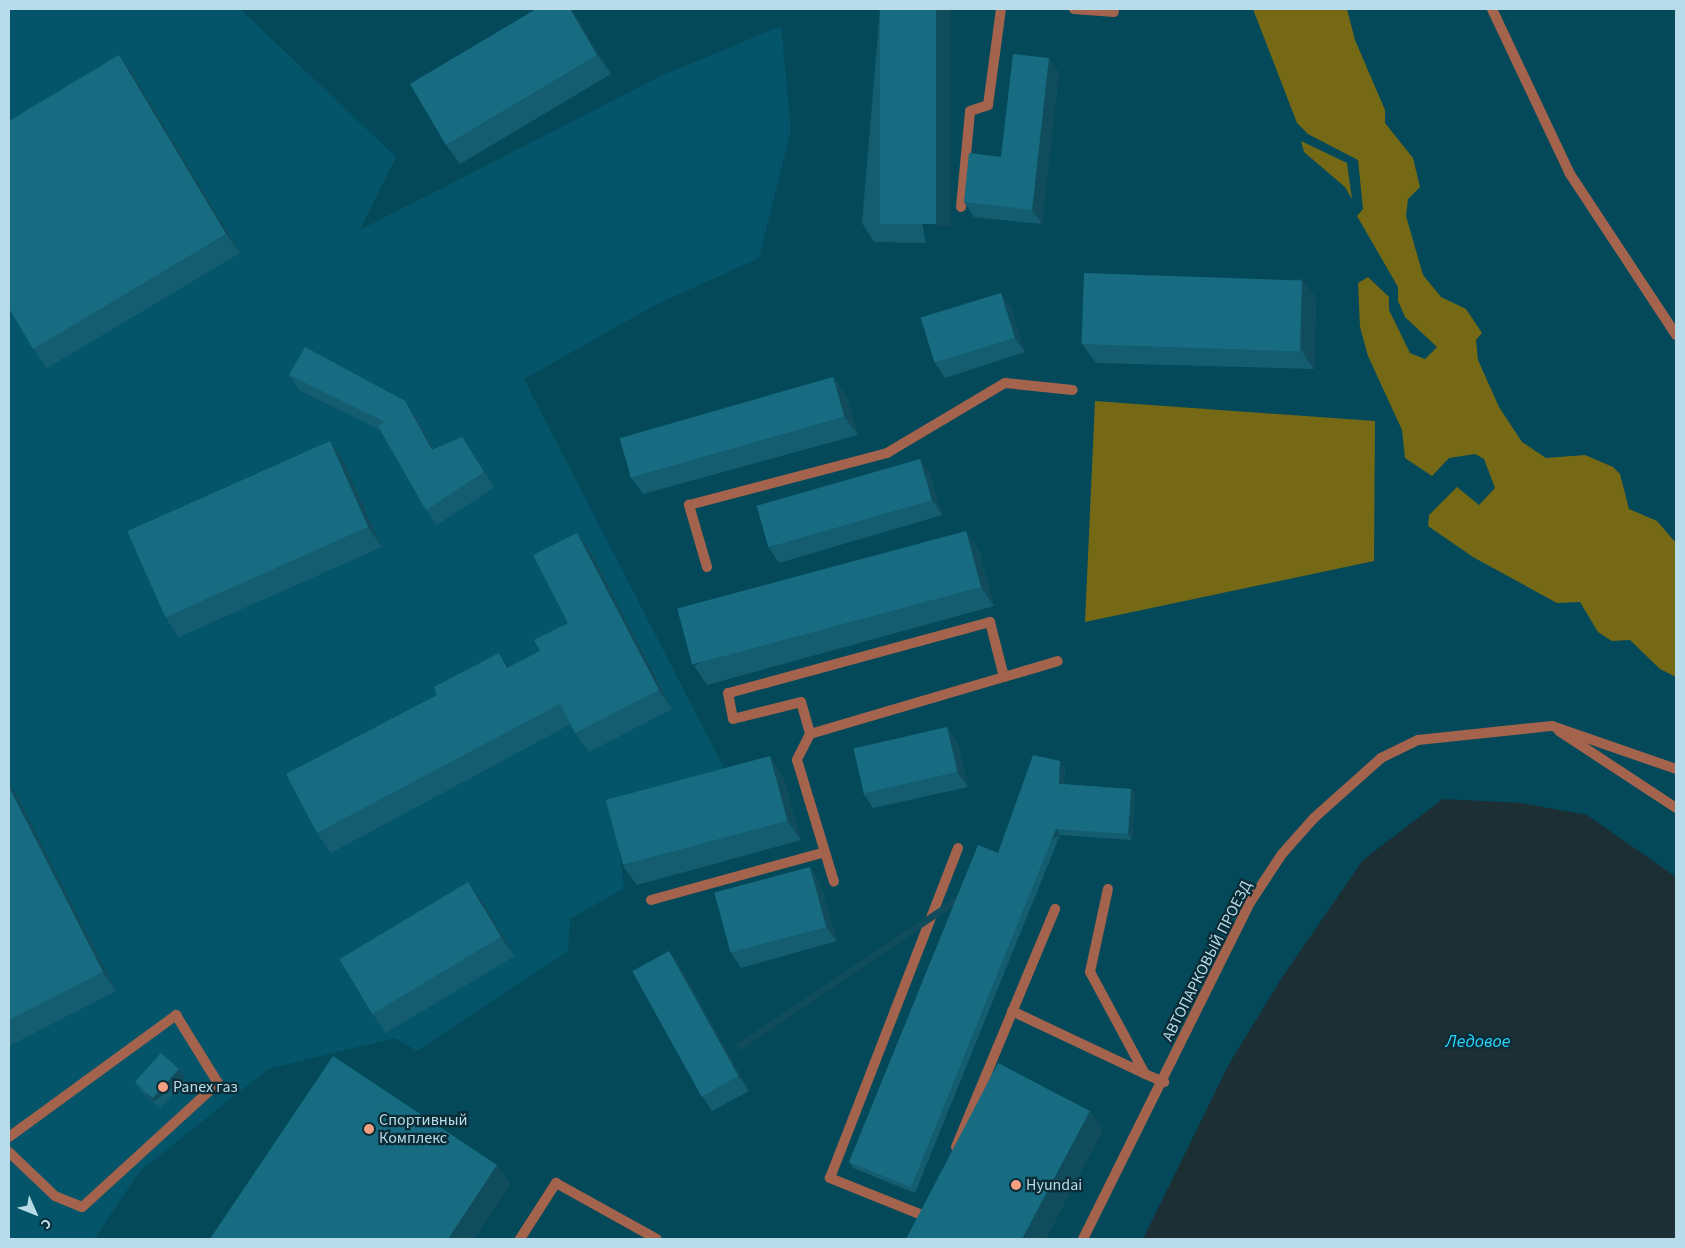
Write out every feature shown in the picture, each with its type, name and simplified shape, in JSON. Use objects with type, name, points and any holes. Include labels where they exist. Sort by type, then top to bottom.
[{"type":"street","points":[[961,207],[970,111],[988,105],[1001,9]]},
{"type":"street","points":[[1074,9],[1114,12]]},
{"type":"street","points":[[1492,9],[1570,174],[1676,335]]},
{"type":"street","points":[[707,567],[690,505],[887,453],[1004,384],[1073,390]]},
{"type":"street","points":[[834,882],[797,760],[810,734],[801,702],[733,719],[728,693],[990,622],[1004,677]]},
{"type":"street","points":[[810,734],[1058,661]]},
{"type":"street","points":[[1552,726],[1676,808]]},
{"type":"street","name":"АВТОПАРКОВЫЙ ПРОЕЗД","points":[[1083,1239],[1164,1082],[1251,900],[1282,854],[1314,818],[1381,758],[1418,740],[1552,726],[1676,769]]},
{"type":"street","points":[[934,1199],[927,1216],[830,1178],[958,848]]},
{"type":"street","points":[[651,900],[825,852]]},
{"type":"street","points":[[1108,889],[1090,972],[1145,1074]]},
{"type":"street","points":[[949,1163],[1055,909]]},
{"type":"street","points":[[1012,1011],[1164,1082]]},
{"type":"street","points":[[9,1137],[176,1015],[218,1084],[82,1207],[55,1196],[9,1152]]},
{"type":"street","points":[[520,1239],[556,1183],[657,1239]]},
{"type":"shaded area","points":[[9,9],[240,9],[396,157],[360,230],[661,76],[781,26],[791,130],[759,258],[655,305],[524,379],[729,778],[615,817],[624,888],[570,919],[568,951],[417,1051],[395,1038],[268,1069],[140,1171],[94,1239],[9,1239]]},
{"type":"shaded area","points":[[1253,9],[1347,9],[1355,40],[1385,110],[1385,123],[1413,158],[1420,187],[1408,199],[1406,216],[1423,275],[1441,297],[1466,309],[1482,333],[1476,340],[1478,360],[1499,407],[1522,442],[1546,458],[1585,455],[1613,467],[1620,474],[1629,509],[1657,521],[1676,543],[1676,677],[1660,669],[1630,640],[1612,641],[1598,632],[1580,602],[1557,603],[1473,557],[1428,526],[1429,515],[1457,487],[1479,505],[1495,488],[1484,459],[1475,454],[1449,458],[1432,476],[1405,458],[1402,430],[1368,356],[1360,327],[1358,283],[1368,277],[1389,297],[1389,310],[1410,353],[1425,359],[1437,347],[1405,317],[1398,301],[1398,287],[1357,216],[1363,209],[1358,160],[1308,134],[1297,123]]},
{"type":"shaded area","points":[[1301,141],[1347,163],[1352,199],[1345,187],[1304,152]]},
{"type":"shaded area","points":[[1095,401],[1375,421],[1374,561],[1085,622]]},
{"type":"water","name":"Ледовое","points":[[1443,799],[1521,803],[1587,815],[1676,877],[1676,1239],[1143,1239],[1229,1064],[1281,979],[1363,860]]},
{"type":"building","points":[[536,9],[570,9],[597,55],[446,145],[410,84]]},
{"type":"building","points":[[880,9],[936,9],[936,224],[880,224]]},
{"type":"building","points":[[1013,54],[1049,58],[1032,210],[964,202],[969,153],[1001,157]]},
{"type":"building","points":[[119,55],[226,234],[33,349],[9,308],[9,121]]},
{"type":"building","points":[[1084,273],[1302,281],[1299,352],[1082,344]]},
{"type":"building","points":[[1001,293],[1015,338],[934,363],[921,318]]},
{"type":"building","points":[[305,347],[405,401],[432,450],[462,437],[484,472],[426,510],[378,426],[385,422],[289,375]]},
{"type":"building","points":[[833,377],[844,416],[631,478],[620,438]]},
{"type":"building","points":[[330,441],[368,527],[165,617],[127,531]]},
{"type":"building","points":[[920,459],[932,500],[768,547],[757,506]]},
{"type":"building","points":[[966,531],[981,587],[692,664],[677,608]]},
{"type":"building","points":[[577,533],[659,690],[575,733],[560,704],[317,833],[286,774],[437,695],[434,687],[499,653],[507,668],[540,651],[534,640],[568,623],[533,555]]},
{"type":"building","points":[[947,727],[957,772],[864,793],[853,749]]},
{"type":"building","points":[[1033,755],[1060,761],[1059,784],[1131,789],[1128,834],[1056,829],[911,1187],[849,1162],[978,845],[998,853]]},
{"type":"building","points":[[770,756],[787,821],[623,865],[606,800]]},
{"type":"building","points":[[9,787],[103,972],[9,1020]]},
{"type":"building","points":[[810,867],[826,927],[730,953],[714,893]]},
{"type":"building","points":[[468,882],[501,937],[372,1014],[339,959]]},
{"type":"building","points":[[669,951],[738,1076],[702,1096],[632,971]]},
{"type":"building","points":[[161,1053],[179,1069],[153,1098],[135,1082]]},
{"type":"building","name":"Спортивный Комплекс","points":[[333,1056],[497,1165],[448,1239],[210,1239]]},
{"type":"building","name":"Hyundai","points":[[998,1063],[1090,1111],[1022,1239],[906,1239]]},
{"type":"place","name":"Panex газ","points":[[163,1087]]},
{"type":"place","name":"Спортивный Комплекс","points":[[369,1129]]},
{"type":"place","name":"Hyundai","points":[[1016,1185]]}]
